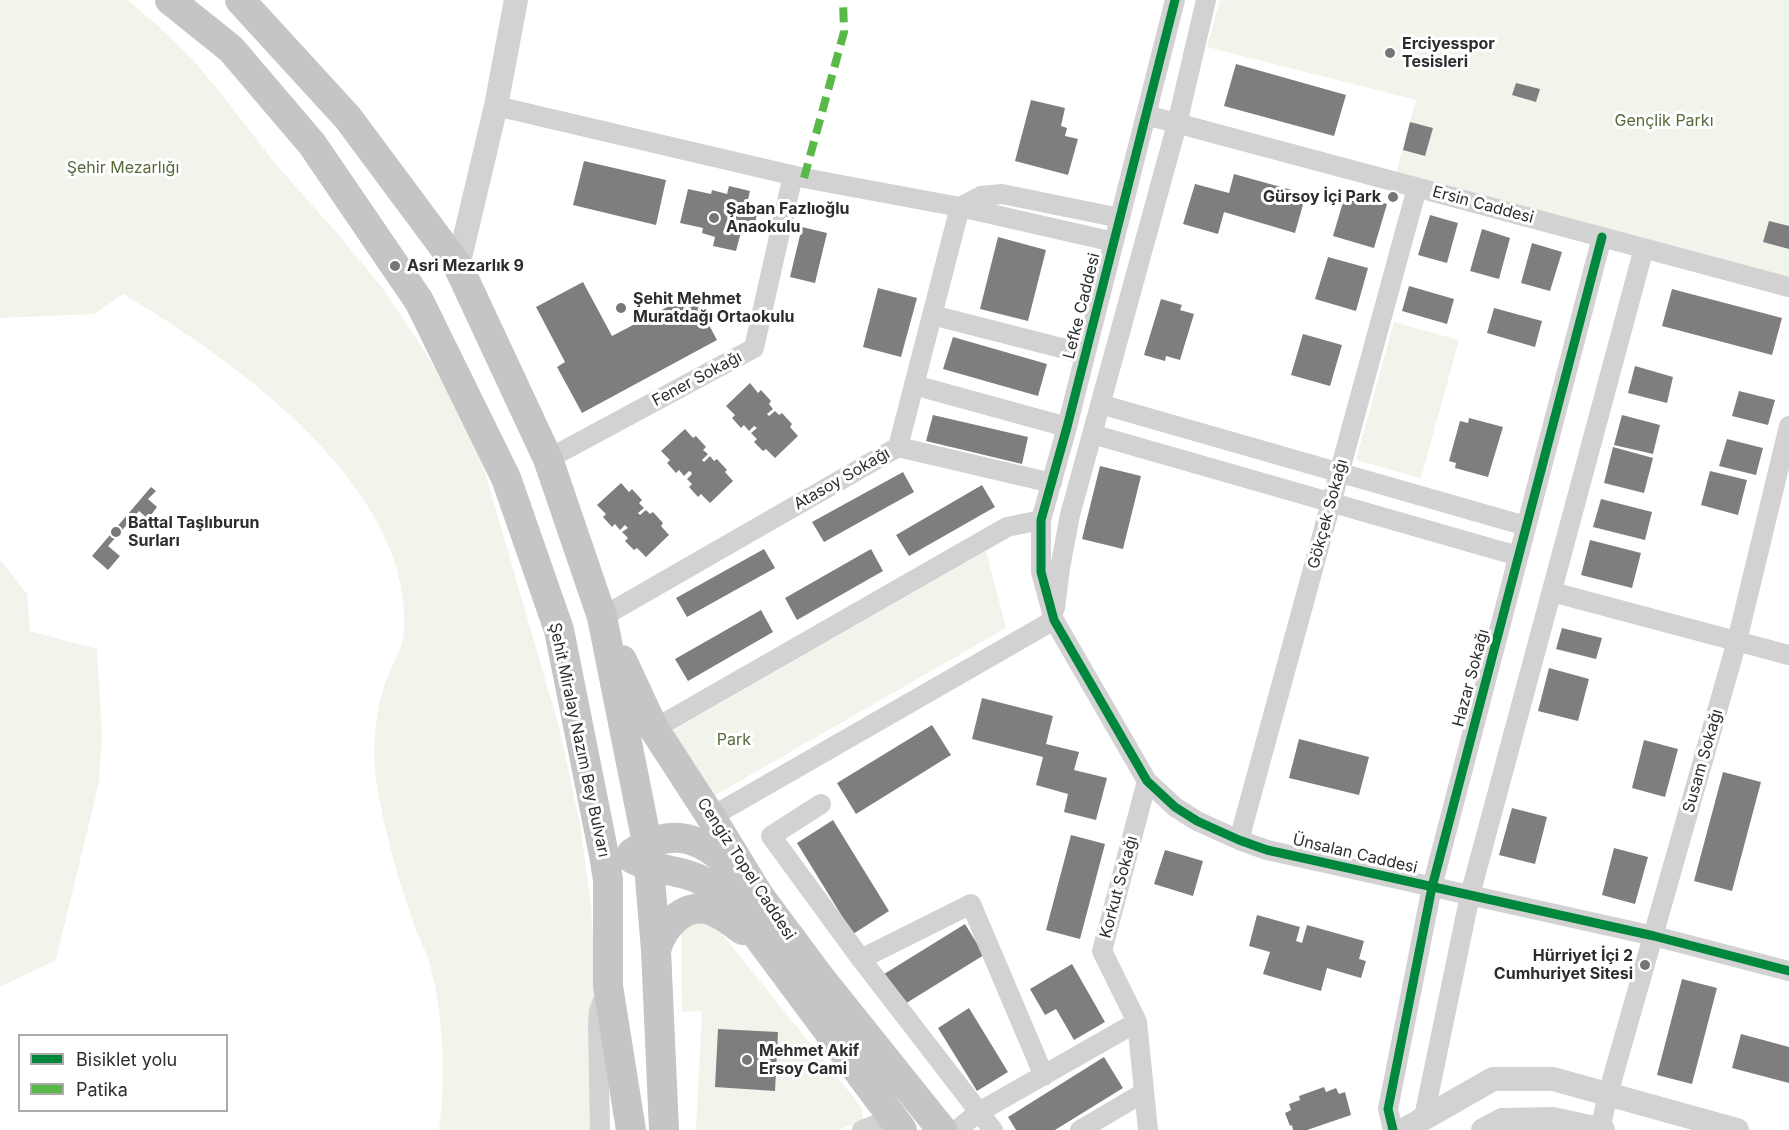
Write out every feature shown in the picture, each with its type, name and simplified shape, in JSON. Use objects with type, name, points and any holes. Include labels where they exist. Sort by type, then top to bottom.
[{"type":"main road","name":"Şehit Miralay Nazım Bey Bulvarı","points":[[170,0],[231,49],[312,144],[419,301],[506,478],[559,630],[599,833],[608,880],[608,986],[631,1130]]},
{"type":"main road","points":[[240,0],[348,118],[458,266],[548,459],[602,617],[656,950],[664,1130]]},
{"type":"main road","name":"Cengiz Topel Caddesi","points":[[602,617],[654,729],[760,897],[821,979],[942,1130]]},
{"type":"main road","points":[[599,833],[641,855]]},
{"type":"main road","points":[[608,880],[658,839],[674,837],[699,843],[720,855],[760,897]]},
{"type":"main road","name":"Cengiz Topel Caddesi","points":[[641,855],[713,886],[733,903],[898,1124]]},
{"type":"main road","points":[[656,950],[660,936],[672,920],[689,910],[702,909],[715,911],[761,942]]},
{"type":"street","points":[[458,266],[496,106],[516,0]]},
{"type":"street","name":"Lefke Caddesi","points":[[1054,620],[1041,572],[1041,520],[1067,427],[1175,0]]},
{"type":"street","points":[[711,817],[1054,620],[1060,568],[1070,515],[1177,124],[1206,0]]},
{"type":"street","points":[[496,106],[793,176],[960,207],[1114,242]]},
{"type":"street","name":"Ersin Caddesi","points":[[1146,115],[1789,287]]},
{"type":"street","name":"Fener Sokağı","points":[[548,459],[754,348],[793,176]]},
{"type":"street","name":"Gökçek Sokağı","points":[[1239,840],[1417,188]]},
{"type":"street","points":[[960,207],[981,196],[1002,194],[1120,218]]},
{"type":"street","name":"Atasoy Sokağı","points":[[602,617],[898,447],[960,207]]},
{"type":"street","name":"Hazar Sokağı","points":[[1393,1130],[1388,1108],[1432,887],[1602,237]]},
{"type":"street","points":[[1424,1117],[1470,895],[1644,248]]},
{"type":"street","points":[[932,315],[1085,354]]},
{"type":"street","points":[[914,386],[1067,427]]},
{"type":"street","points":[[1100,404],[1526,526]]},
{"type":"street","name":"Susam Sokağı","points":[[1601,1130],[1608,1094],[1737,641],[1789,426]]},
{"type":"street","points":[[1092,434],[1518,556]]},
{"type":"street","points":[[898,447],[1052,483]]},
{"type":"street","points":[[654,729],[1007,527],[1041,520]]},
{"type":"street","points":[[1552,592],[1789,655]]},
{"type":"street","name":"Ünsalan Caddesi","points":[[1054,620],[1147,781],[1175,807],[1197,821],[1267,850],[1654,936],[1789,971]]},
{"type":"street","name":"Korkut Sokağı","points":[[1147,781],[1102,951],[1137,1022],[1148,1130]]},
{"type":"street","points":[[821,804],[771,836],[861,960],[993,1130]]},
{"type":"street","points":[[861,960],[971,904],[1044,1076]]},
{"type":"street","points":[[600,1130],[598,1023],[599,1011],[608,986]]},
{"type":"street","points":[[957,1130],[979,1112],[1137,1022]]},
{"type":"street","points":[[1404,1130],[1493,1078],[1553,1079],[1737,1130]]},
{"type":"street","points":[[1080,1130],[1101,1125],[1143,1093]]},
{"type":"street","points":[[1483,1130],[1502,1120],[1553,1119],[1601,1130]]},
{"type":"street","points":[[862,1130],[898,1124]]},
{"type":"green space","name":"Şehir Mezarlığı","points":[[0,0],[128,0],[166,33],[216,87],[278,167],[384,290],[446,388],[482,462],[559,727],[580,824],[591,906],[597,1002],[600,1130],[439,1130],[443,1068],[441,1026],[435,985],[393,859],[376,782],[374,753],[378,709],[386,681],[400,648],[404,626],[398,574],[378,523],[346,476],[307,431],[261,390],[214,353],[123,294],[94,314],[0,318]]},
{"type":"green space","name":"Gençlik Parkı","points":[[1220,0],[1789,0],[1789,279],[1396,173],[1416,100],[1207,47]]},
{"type":"green space","points":[[1394,322],[1459,340],[1421,478],[1356,460]]},
{"type":"green space","name":"Park","points":[[986,551],[1006,628],[691,809],[653,742]]},
{"type":"green space","points":[[0,560],[27,594],[30,631],[97,649],[102,736],[99,782],[56,960],[0,987]]},
{"type":"green space","points":[[692,921],[707,922],[719,930],[862,1108],[863,1119],[837,1130],[696,1130],[702,1011],[682,1012],[681,928]]},
{"type":"building","points":[[1236,64],[1346,95],[1334,136],[1224,106]]},
{"type":"building","points":[[1516,83],[1540,89],[1536,102],[1512,95]]},
{"type":"building","points":[[1031,100],[1065,108],[1061,126],[1067,128],[1065,136],[1078,139],[1068,175],[1015,161]]},
{"type":"building","points":[[1410,122],[1433,128],[1425,156],[1403,150]]},
{"type":"building","points":[[584,161],[666,180],[656,225],[573,205]]},
{"type":"building","points":[[1234,174],[1306,194],[1295,233],[1224,212],[1218,234],[1183,224],[1195,184],[1229,193]]},
{"type":"building","points":[[729,186],[750,191],[746,208],[758,211],[752,234],[741,232],[736,251],[713,246],[715,237],[702,233],[703,228],[680,223],[688,189],[711,194],[712,190],[727,194]]},
{"type":"building","points":[[1346,192],[1387,204],[1374,248],[1333,236]]},
{"type":"building","points":[[1430,215],[1458,223],[1447,263],[1418,255]]},
{"type":"building","points":[[1769,221],[1789,226],[1789,249],[1763,242]]},
{"type":"building","points":[[802,227],[827,233],[815,283],[790,277]]},
{"type":"building","points":[[1482,229],[1510,238],[1499,279],[1470,271]]},
{"type":"building","points":[[998,237],[1046,250],[1028,321],[980,309]]},
{"type":"building","points":[[1532,243],[1562,252],[1550,291],[1521,283]]},
{"type":"building","points":[[1328,257],[1368,268],[1356,311],[1315,299]]},
{"type":"building","points":[[583,282],[612,336],[675,303],[676,306],[690,299],[688,296],[692,293],[717,340],[582,413],[557,367],[565,362],[536,307]]},
{"type":"building","points":[[1409,286],[1454,299],[1447,324],[1402,311]]},
{"type":"building","points":[[878,288],[917,298],[901,357],[863,347]]},
{"type":"building","points":[[1672,289],[1782,318],[1772,355],[1662,326]]},
{"type":"building","points":[[1161,299],[1182,305],[1180,310],[1194,314],[1180,360],[1166,356],[1165,361],[1144,355]]},
{"type":"building","points":[[1494,308],[1542,321],[1535,347],[1487,333]]},
{"type":"building","points":[[1303,334],[1342,345],[1330,386],[1291,375]]},
{"type":"building","points":[[953,337],[1047,364],[1038,396],[943,369]]},
{"type":"building","points":[[1635,366],[1673,377],[1667,403],[1628,393]]},
{"type":"building","points":[[750,383],[758,393],[761,390],[771,401],[769,404],[773,409],[767,414],[769,416],[775,411],[779,415],[782,413],[792,424],[790,427],[798,436],[775,458],[754,442],[757,439],[751,433],[757,428],[754,426],[749,431],[744,425],[741,428],[732,418],[735,415],[726,406]]},
{"type":"building","points":[[1739,391],[1775,400],[1768,425],[1732,416]]},
{"type":"building","points":[[933,415],[1028,437],[1022,464],[926,441]]},
{"type":"building","points":[[1622,415],[1660,425],[1653,454],[1614,445]]},
{"type":"building","points":[[1469,418],[1503,427],[1488,477],[1455,468],[1456,463],[1449,461],[1460,421],[1468,423]]},
{"type":"building","points":[[685,429],[693,438],[696,436],[706,447],[703,450],[708,454],[702,460],[704,462],[710,456],[714,461],[717,459],[733,481],[710,503],[701,494],[698,497],[689,487],[692,484],[687,479],[692,474],[691,472],[689,471],[684,476],[679,470],[676,473],[667,463],[670,460],[661,451]]},
{"type":"building","points":[[1727,439],[1763,448],[1756,475],[1719,466]]},
{"type":"building","points":[[1613,447],[1653,458],[1644,493],[1604,483]]},
{"type":"building","points":[[1100,466],[1141,476],[1123,549],[1082,539]]},
{"type":"building","points":[[1710,471],[1747,480],[1738,515],[1701,505]]},
{"type":"building","points":[[903,472],[914,492],[824,542],[812,522]]},
{"type":"building","points":[[621,483],[629,492],[632,489],[642,500],[639,503],[644,508],[638,513],[640,515],[646,510],[650,514],[653,512],[663,523],[661,526],[669,535],[646,557],[625,541],[628,538],[622,532],[628,528],[625,525],[620,530],[615,524],[612,527],[603,517],[606,514],[597,505]]},
{"type":"building","points":[[982,485],[995,507],[909,556],[896,535]]},
{"type":"building","name":"Battal Taşlıburun Surları","points":[[151,487],[156,491],[148,499],[157,507],[148,519],[139,511],[108,546],[120,556],[108,570],[92,556]]},
{"type":"building","points":[[1601,499],[1652,512],[1645,540],[1593,527]]},
{"type":"building","points":[[1590,540],[1641,553],[1632,588],[1581,575]]},
{"type":"building","points":[[764,549],[775,568],[687,617],[676,598]]},
{"type":"building","points":[[871,549],[883,571],[797,620],[785,598]]},
{"type":"building","points":[[761,610],[773,632],[688,681],[675,659]]},
{"type":"building","points":[[1562,628],[1602,638],[1596,659],[1556,649]]},
{"type":"building","points":[[1549,668],[1589,679],[1578,721],[1538,711]]},
{"type":"building","points":[[982,698],[1053,716],[1046,744],[1079,752],[1074,770],[1107,778],[1096,820],[1064,812],[1068,794],[1036,785],[1043,757],[972,739]]},
{"type":"building","points":[[932,725],[951,755],[856,814],[837,783]]},
{"type":"building","points":[[1299,739],[1369,757],[1359,795],[1289,778]]},
{"type":"building","points":[[1644,740],[1678,749],[1665,797],[1632,788]]},
{"type":"building","points":[[1723,772],[1761,782],[1732,891],[1694,881]]},
{"type":"building","points":[[1512,808],[1547,817],[1535,864],[1499,855]]},
{"type":"building","points":[[833,820],[889,911],[853,934],[797,843]]},
{"type":"building","points":[[1071,835],[1105,844],[1080,939],[1046,930]]},
{"type":"building","points":[[1614,848],[1648,857],[1635,904],[1602,895]]},
{"type":"building","points":[[1165,850],[1203,861],[1193,896],[1154,884]]},
{"type":"building","points":[[1257,915],[1300,927],[1296,941],[1302,943],[1307,925],[1364,941],[1359,959],[1366,961],[1361,978],[1327,968],[1321,991],[1263,974],[1270,952],[1249,946]]},
{"type":"building","points":[[965,924],[984,955],[900,1007],[881,976]]},
{"type":"building","points":[[1072,964],[1105,1022],[1074,1040],[1056,1009],[1045,1015],[1030,989]]},
{"type":"building","points":[[1682,979],[1717,988],[1692,1084],[1657,1075]]},
{"type":"building","points":[[969,1008],[1008,1072],[977,1091],[938,1028]]},
{"type":"building","name":"Mehmet Akif Ersoy Cami","points":[[718,1029],[778,1032],[775,1091],[715,1087]]},
{"type":"building","points":[[1741,1034],[1789,1047],[1789,1083],[1732,1068]]},
{"type":"building","points":[[1104,1057],[1123,1088],[1055,1130],[1016,1130],[1008,1117]]},
{"type":"building","points":[[1324,1087],[1326,1092],[1336,1088],[1339,1094],[1345,1092],[1351,1115],[1307,1130],[1293,1130],[1285,1113],[1291,1110],[1289,1104],[1300,1100],[1299,1096]]},
{"type":"marked path","points":[[804,178],[844,32],[843,0]]},
{"type":"cycle path","points":[[1175,0],[1067,427],[1041,520],[1041,572],[1054,620],[1147,781],[1175,807],[1197,821],[1267,850],[1654,936],[1789,971]]},
{"type":"cycle path","points":[[1393,1130],[1388,1109],[1432,887],[1602,237]]},
{"type":"place","name":"Erciyesspor Tesisleri","points":[[1390,53]]},
{"type":"place","name":"Gürsoy İçi Park","points":[[1393,197]]},
{"type":"place","name":"Şaban Fazlıoğlu Anaokulu","points":[[714,218]]},
{"type":"place","name":"Asri Mezarlık 9","points":[[395,266]]},
{"type":"place","name":"Şehit Mehmet Muratdağı Ortaokulu","points":[[621,308]]},
{"type":"place","name":"Battal Taşlıburun Surları","points":[[116,532]]},
{"type":"place","name":"Hürriyet İçi 2 Cumhuriyet Sitesi","points":[[1645,965]]},
{"type":"place","name":"Mehmet Akif Ersoy Cami","points":[[747,1060]]}]
